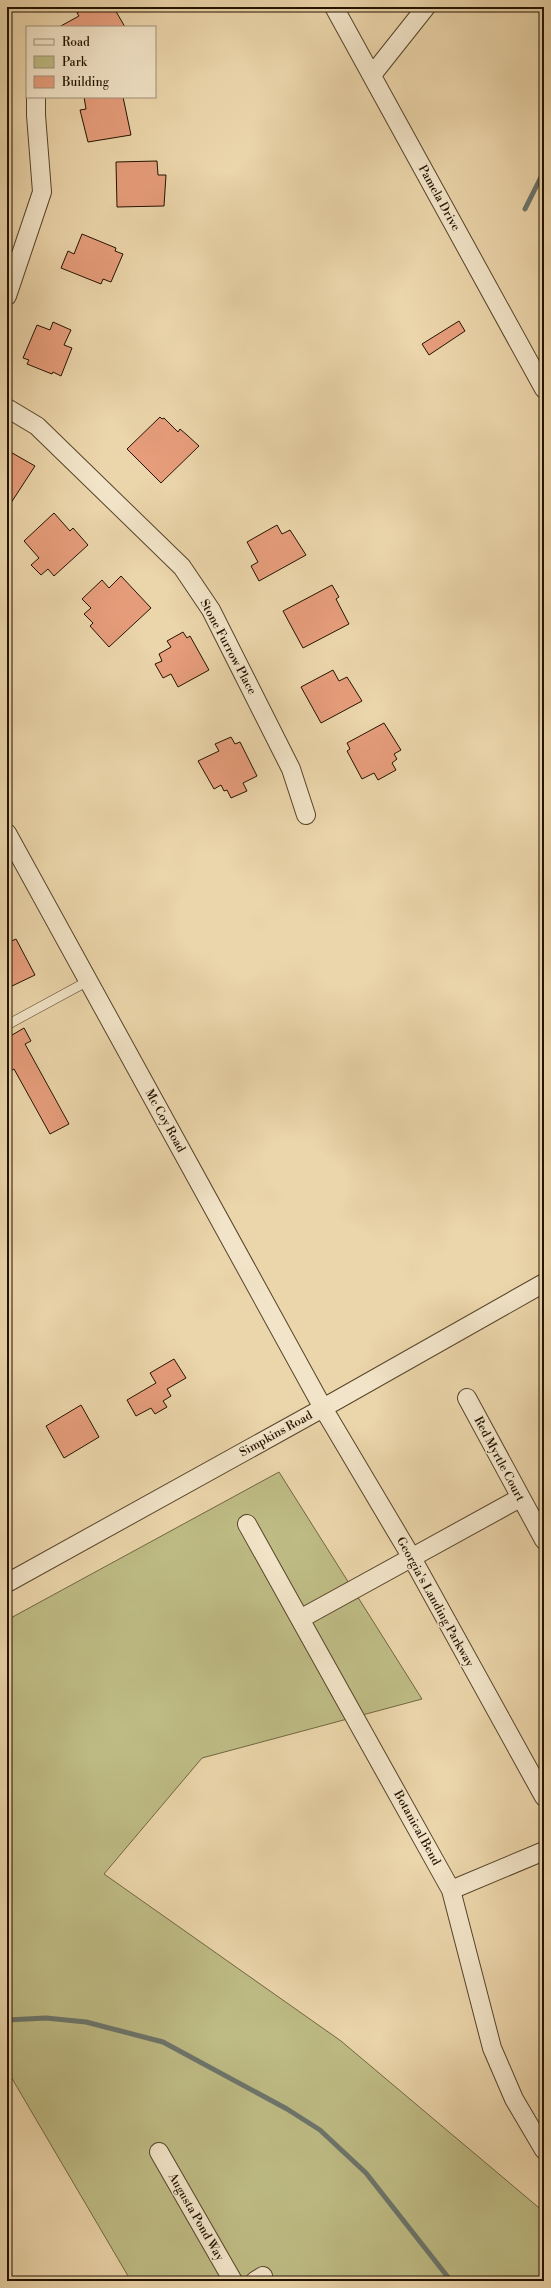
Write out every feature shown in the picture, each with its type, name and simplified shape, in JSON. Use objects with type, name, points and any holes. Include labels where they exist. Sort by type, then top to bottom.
[{"type":"street","name":"Pamela Drive","points":[[334,7],[544,389]]},
{"type":"street","points":[[372,75],[426,7]]},
{"type":"street","points":[[7,296],[42,192],[36,98]]},
{"type":"street","name":"Stone Furrow Place","points":[[7,408],[38,426],[182,567],[210,610],[291,769],[306,816]]},
{"type":"street","name":"Mc Coy Road","points":[[7,833],[323,1408]]},
{"type":"street","name":"Simpkins Road","points":[[7,1583],[323,1408],[544,1283]]},
{"type":"street","name":"Red Myrtle Court","points":[[467,1398],[544,1540]]},
{"type":"street","name":"Georgia's Landing Parkway","points":[[323,1408],[412,1558],[544,1797]]},
{"type":"street","points":[[300,1620],[520,1498]]},
{"type":"street","name":"Botanical Bend","points":[[247,1524],[451,1890],[492,2048],[514,2099],[544,2150]]},
{"type":"street","points":[[451,1890],[544,1850]]},
{"type":"street","name":"Augusta Pond Way","points":[[158,2152],[233,2281]]},
{"type":"lane","points":[[7,1025],[88,981]]},
{"type":"green space","points":[[279,1472],[422,1699],[202,1758],[104,1874],[341,2041],[544,2212],[544,2281],[131,2281],[7,2070],[7,1620]]},
{"type":"building","points":[[87,7],[104,7],[107,12],[114,8],[124,26],[61,26],[79,16],[77,13]]},
{"type":"building","points":[[84,98],[123,98],[131,135],[88,142],[80,110],[86,109]]},
{"type":"building","points":[[157,161],[158,175],[166,175],[164,206],[117,207],[116,162]]},
{"type":"building","points":[[82,234],[116,248],[115,251],[123,254],[111,282],[103,279],[101,284],[61,268],[68,251],[74,254]]},
{"type":"building","points":[[459,321],[465,331],[429,355],[422,344]]},
{"type":"building","points":[[53,322],[71,330],[64,345],[72,348],[61,376],[27,364],[29,360],[23,358],[37,325],[50,330]]},
{"type":"building","points":[[160,417],[162,419],[164,418],[178,432],[180,429],[199,446],[161,483],[127,449]]},
{"type":"building","points":[[7,450],[35,466],[7,509]]},
{"type":"building","points":[[54,513],[70,531],[73,528],[88,545],[54,576],[48,569],[41,575],[31,565],[39,558],[24,541]]},
{"type":"building","points":[[277,525],[282,534],[290,530],[306,555],[259,581],[251,566],[258,562],[247,542]]},
{"type":"building","points":[[121,576],[151,608],[109,647],[90,626],[93,623],[84,614],[91,608],[82,599],[102,580],[109,588]]},
{"type":"building","points":[[332,585],[339,597],[336,599],[349,624],[303,648],[283,611]]},
{"type":"building","points":[[183,632],[187,638],[190,636],[209,670],[178,687],[171,674],[163,678],[155,664],[162,661],[159,654],[171,647],[167,641]]},
{"type":"building","points":[[333,670],[339,681],[347,677],[362,701],[321,723],[301,687]]},
{"type":"building","points":[[384,723],[401,750],[394,754],[397,759],[392,763],[396,770],[378,780],[374,773],[362,779],[347,751],[350,749],[347,743]]},
{"type":"building","points":[[231,737],[235,744],[240,742],[257,776],[243,783],[247,791],[231,798],[227,790],[224,791],[221,785],[214,789],[198,761],[219,751],[215,744]]},
{"type":"building","points":[[16,939],[35,975],[12,986],[7,977],[7,943]]},
{"type":"building","points":[[24,1028],[31,1041],[25,1044],[69,1124],[50,1134],[14,1069],[7,1073],[7,1038]]},
{"type":"building","points":[[174,1359],[186,1378],[167,1389],[171,1396],[163,1401],[167,1407],[155,1414],[151,1408],[136,1416],[127,1400],[156,1383],[150,1373]]},
{"type":"building","points":[[81,1405],[99,1437],[64,1458],[46,1426]]},
{"type":"waterway","points":[[525,209],[544,171]]},
{"type":"waterway","points":[[7,2020],[46,2018],[86,2022],[163,2042],[287,2109],[320,2130],[366,2173],[451,2281]]}]
